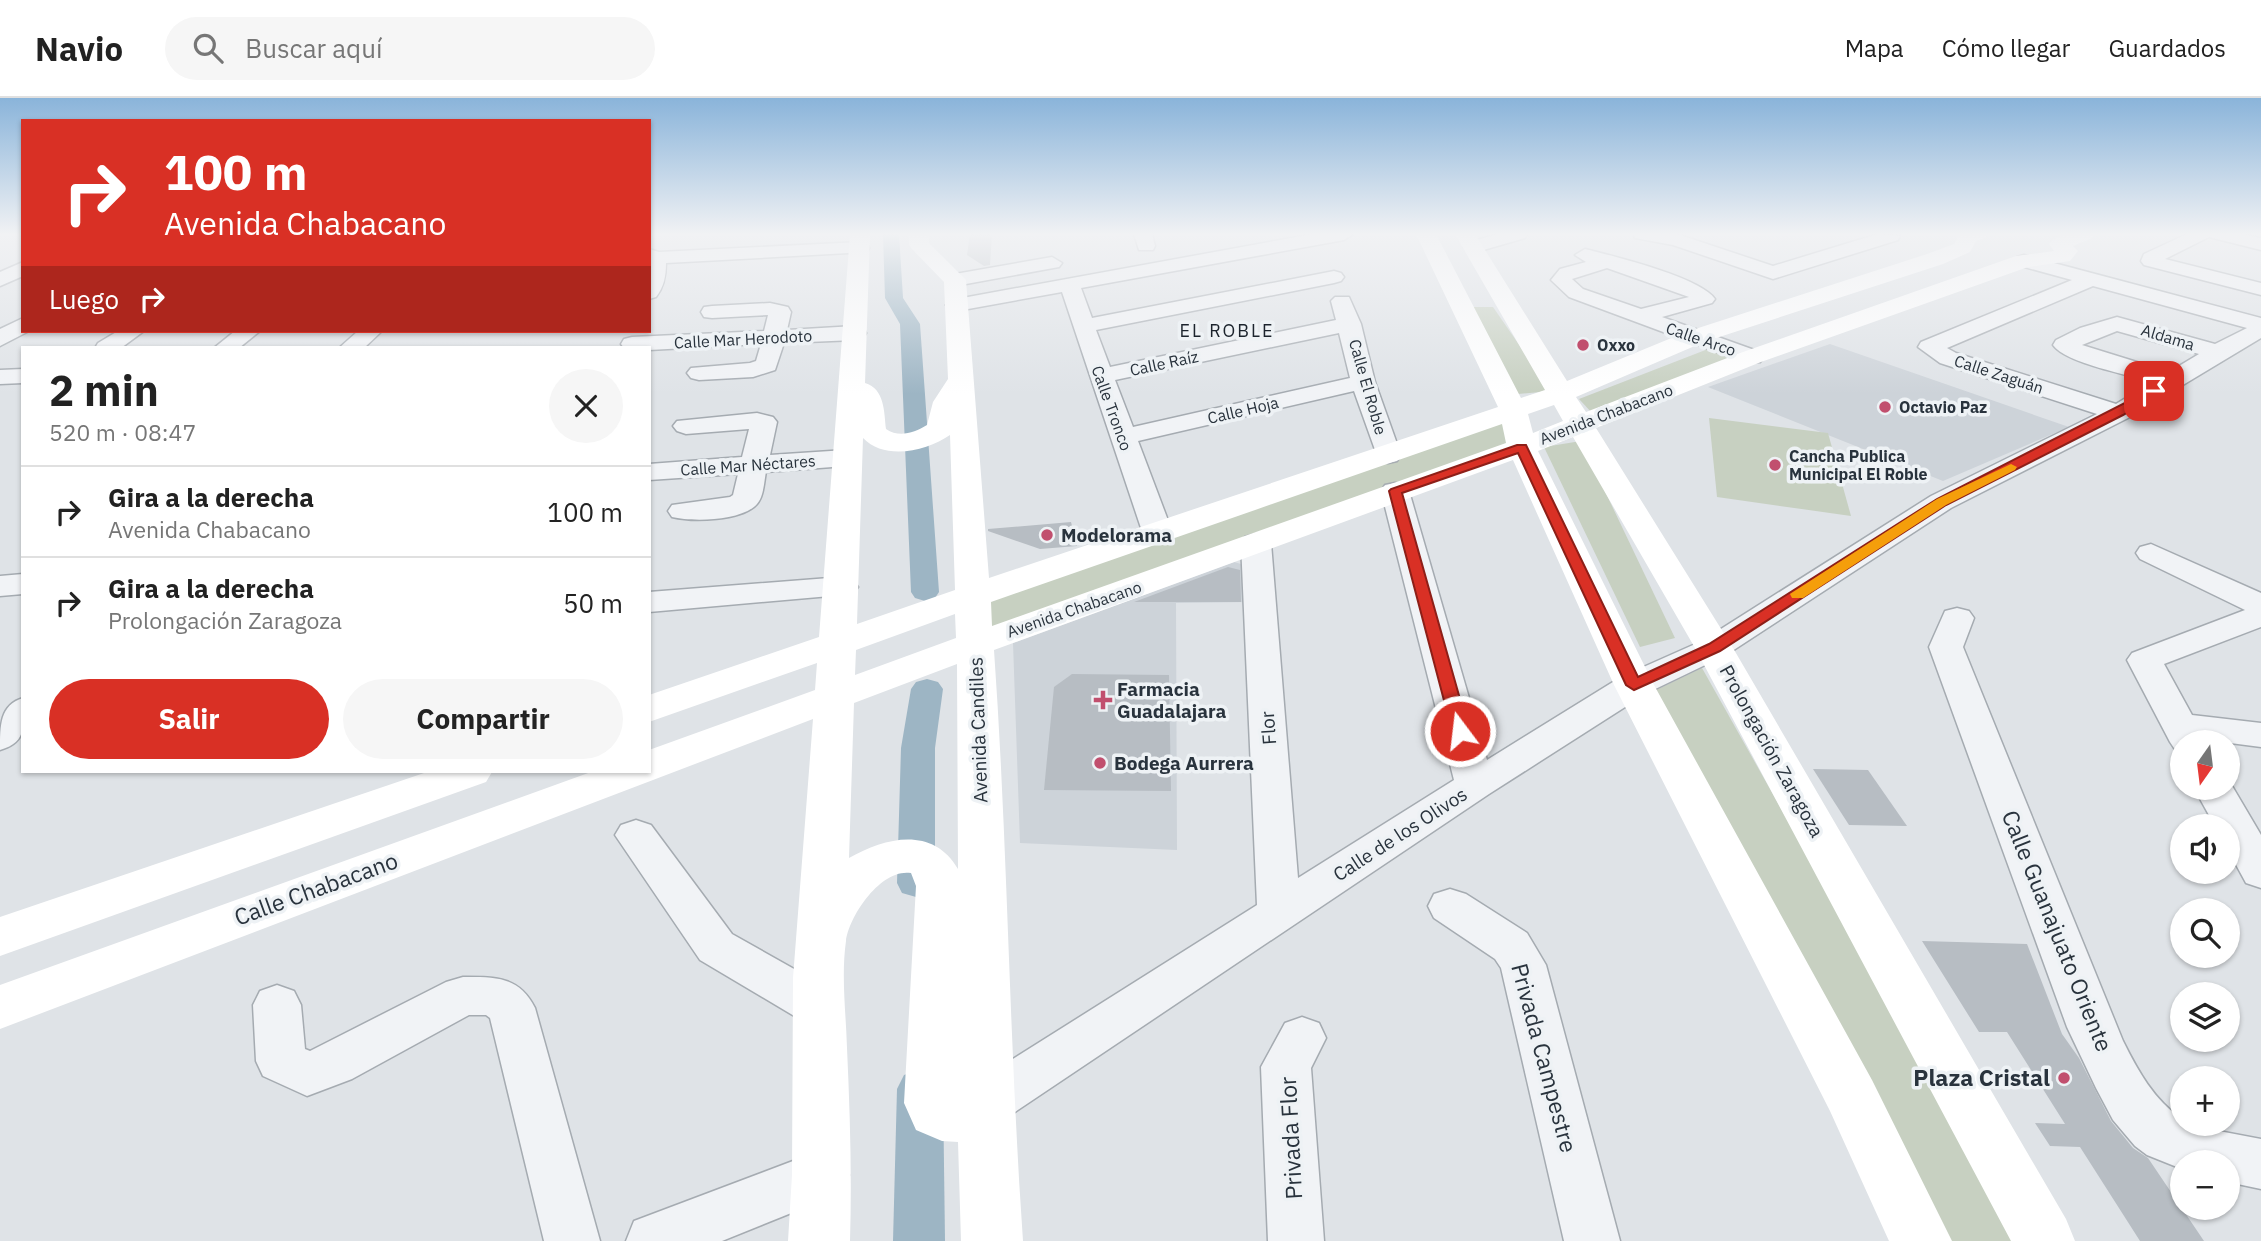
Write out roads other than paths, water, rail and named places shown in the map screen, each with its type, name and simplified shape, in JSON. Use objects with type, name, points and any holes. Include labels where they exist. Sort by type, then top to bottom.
[{"type":"main road","points":[[819,1241],[822,1175],[818,1006],[833,697],[842,587],[846,458],[853,387],[857,287]]},
{"type":"main road","points":[[952,287],[956,292]]},
{"type":"main road","points":[[1452,287],[1513,410],[1522,447],[1634,685],[1853,1098],[1921,1241]]},
{"type":"main road","name":"Prolongación Zaragoza","points":[[1498,287],[1714,648],[2044,1241]]},
{"type":"main road","name":"Avenida Chabacano","points":[[837,643],[1157,531],[1388,456],[1563,393],[1695,337],[1845,287]]},
{"type":"main road","name":"Avenida Chabacano","points":[[833,697],[1582,425],[1752,357],[1949,287]]},
{"type":"main road","name":"Avenida Candiles","points":[[956,292],[976,644],[985,1104],[992,1241]]},
{"type":"main road","points":[[853,387],[867,395],[873,433],[903,441],[932,435],[942,426],[948,398],[961,379]]},
{"type":"main road","points":[[651,708],[837,643]]},
{"type":"main road","points":[[651,764],[833,697]]},
{"type":"main road","points":[[0,937],[468,773]]},
{"type":"main road","name":"Calle Chabacano","points":[[0,1007],[629,773]]},
{"type":"main road","points":[[823,940],[835,905],[856,878],[882,861],[917,857],[934,865],[940,886],[932,1103],[936,1112],[951,1118],[970,1113],[985,1104]]},
{"type":"street","points":[[956,292],[970,287]]},
{"type":"street","points":[[956,292],[982,287]]},
{"type":"street","name":"Calle Tronco","points":[[1072,287],[1157,531]]},
{"type":"street","points":[[1083,326],[1281,287]]},
{"type":"street","name":"Calle El Roble","points":[[1338,287],[1350,324],[1363,382],[1388,456]]},
{"type":"street","name":"Calle Arco","points":[[1570,287],[1576,293],[1637,317],[1752,357]]},
{"type":"street","points":[[1637,317],[1705,299],[1704,295],[1684,287]]},
{"type":"street","name":"Calle Zaguán","points":[[2073,287],[1929,347],[1931,351],[1948,358],[2119,413]]},
{"type":"street","points":[[2121,287],[2261,327]]},
{"type":"street","points":[[699,373],[761,368],[770,360],[776,337],[778,310],[712,312]]},
{"type":"street","points":[[2015,312],[2171,380]]},
{"type":"street","name":"Calle Raíz","points":[[1101,376],[1350,324]]},
{"type":"street","name":"Aldama","points":[[2061,333],[2064,345],[2088,333],[2117,324],[2134,326],[2218,352]]},
{"type":"street","points":[[0,339],[21,326]]},
{"type":"street","name":"Calle de los Olivos","points":[[985,1104],[1475,785],[1634,685],[1714,648],[1941,502],[2119,413],[2261,327]]},
{"type":"street","points":[[109,346],[129,333]]},
{"type":"street","points":[[228,346],[245,333]]},
{"type":"street","points":[[352,346],[369,333]]},
{"type":"street","name":"Calle Mar Herodoto","points":[[632,341],[855,333]]},
{"type":"street","points":[[0,377],[21,376]]},
{"type":"street","name":"Calle Hoja","points":[[1123,437],[1363,382]]},
{"type":"street","points":[[682,511],[723,509],[742,503],[748,494],[752,464],[764,422],[686,426]]},
{"type":"street","name":"Calle Mar Néctares","points":[[651,472],[846,458]]},
{"type":"street","points":[[1395,491],[1475,785]]},
{"type":"street","name":"Flor","points":[[1256,543],[1279,913]]},
{"type":"street","points":[[2151,552],[2261,606]]},
{"type":"street","points":[[0,586],[21,584]]},
{"type":"street","points":[[651,602],[842,587]]},
{"type":"street","points":[[2182,730],[2144,660],[2261,615]]},
{"type":"street","name":"Calle Guanajuato Oriente","points":[[1957,618],[1946,647],[2091,1027],[2114,1072],[2145,1122],[2166,1138],[2189,1147],[2261,1164]]},
{"type":"street","points":[[0,738],[21,712]]},
{"type":"street","points":[[2240,735],[2261,736]]},
{"type":"street","points":[[2221,800],[2261,872]]},
{"type":"street","points":[[636,835],[716,947],[818,1006]]},
{"type":"street","name":"Privada Campestre","points":[[1450,906],[1511,946],[1523,965],[1592,1241]]},
{"type":"street","points":[[277,1005],[281,1061],[307,1074],[334,1064],[463,996],[495,996],[512,1008],[572,1241]]},
{"type":"street","name":"Privada Flor","points":[[1296,1241],[1286,1067],[1302,1038]]},
{"type":"street","points":[[654,1241],[822,1175]]},
{"type":"waterway","points":[[894,287],[894,298],[910,324],[925,592]]},
{"type":"waterway","points":[[927,633],[927,648]]},
{"type":"waterway","points":[[916,883],[918,748],[927,689]]},
{"type":"waterway","points":[[919,1241],[920,1089]]},
{"type":"place","name":"Oxxo","points":[[1583,345]]},
{"type":"place","name":"Octavio Paz","points":[[1885,407]]},
{"type":"place","name":"Cancha Publica Municipal El Roble","points":[[1775,465]]},
{"type":"place","name":"Modelorama","points":[[1047,535]]},
{"type":"place","name":"Farmacia Guadalajara","points":[[1103,700]]},
{"type":"place","name":"Bodega Aurrera","points":[[1100,763]]},
{"type":"place","name":"Plaza Cristal","points":[[2064,1078]]},
{"type":"district","name":"EL ROBLE","points":[[1227,331]]}]
